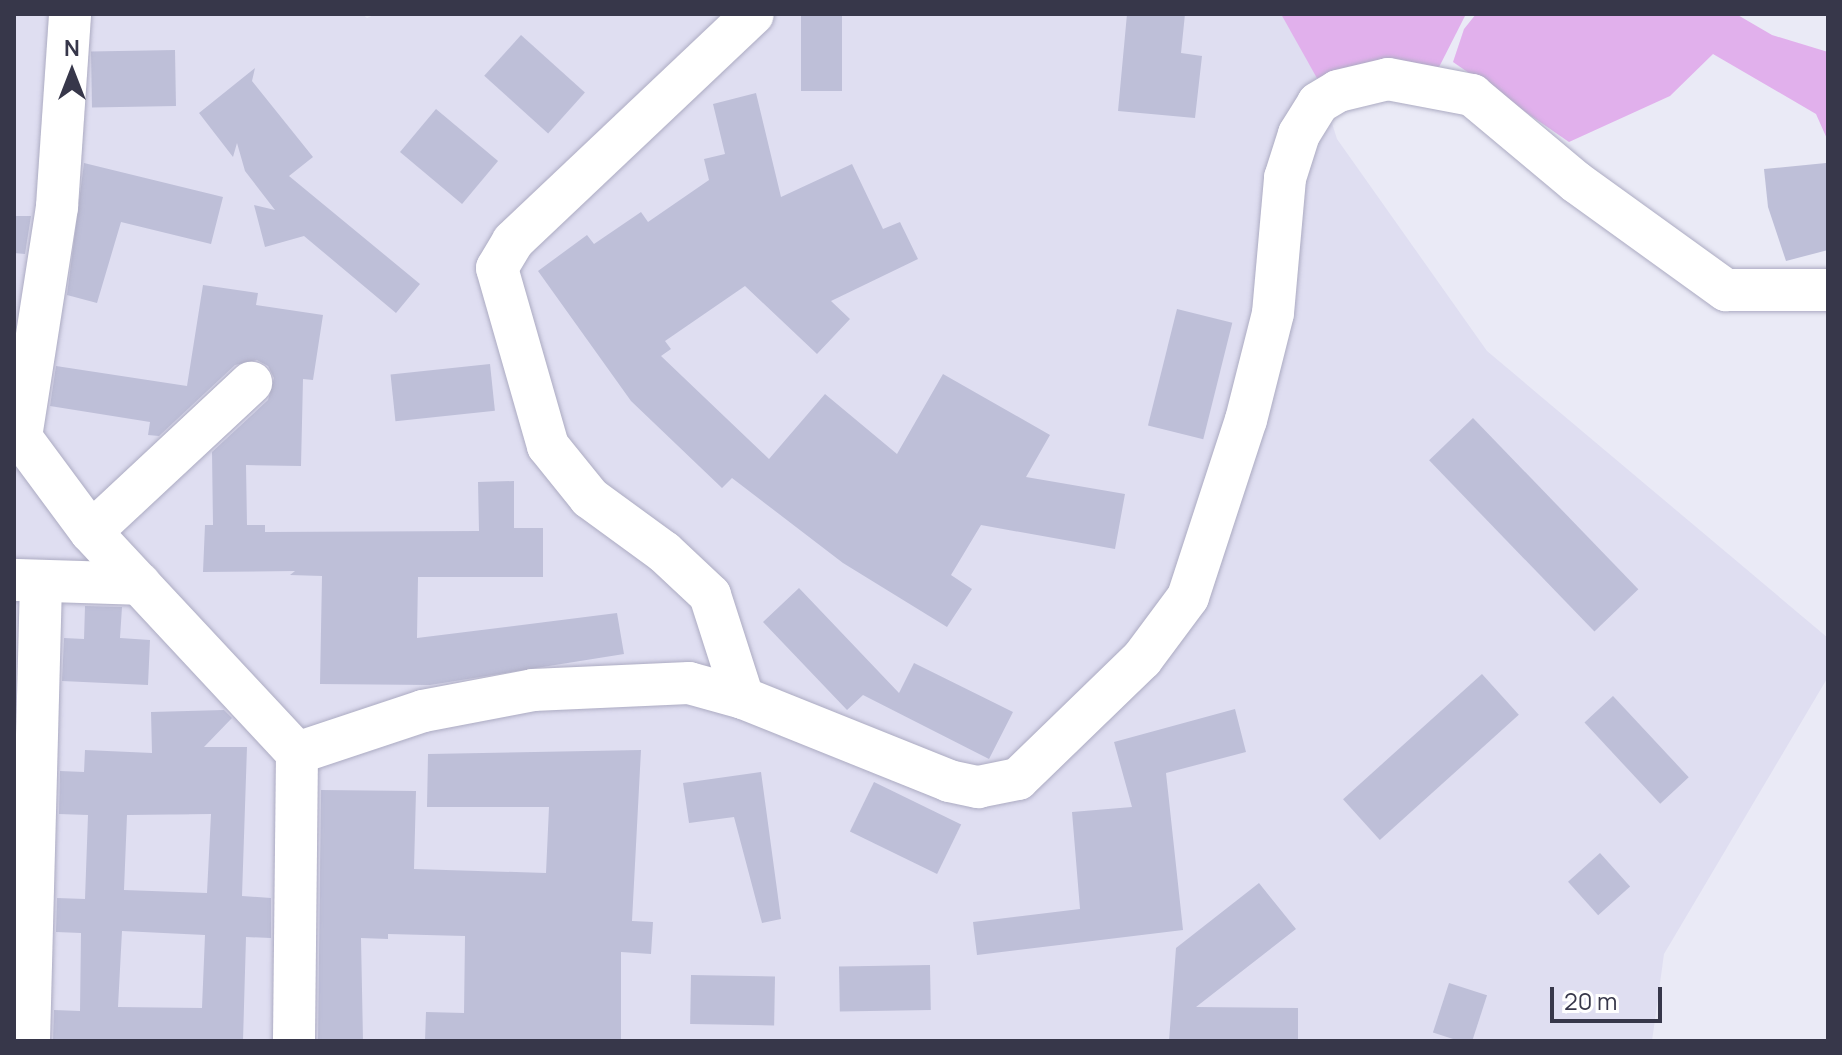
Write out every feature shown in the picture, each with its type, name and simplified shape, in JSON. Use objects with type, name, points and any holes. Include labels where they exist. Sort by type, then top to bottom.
[{"type":"street","points":[[70,14],[57,206],[17,432],[91,532],[297,753],[294,1041]]},
{"type":"street","points":[[743,698],[710,595],[664,552],[590,498],[548,446],[497,268],[513,241],[753,14]]},
{"type":"street","points":[[297,753],[423,711],[533,690],[689,683],[743,698],[949,781],[978,787],[1018,779],[1080,724],[1142,659],[1188,597],[1246,420],[1273,313],[1285,178],[1299,134],[1318,103],[1338,91],[1388,79],[1472,95],[1576,182],[1726,290],[1828,290]]},
{"type":"street","points":[[91,532],[251,383]]},
{"type":"street","points":[[29,1041],[28,581],[140,584]]},
{"type":"shaded area","points":[[14,14],[362,14],[367,18],[376,14],[1285,14],[1311,57],[1337,139],[1487,351],[1828,638],[1828,677],[1664,954],[1652,1041],[14,1041]]},
{"type":"shaded area","points":[[1281,14],[1466,14],[1435,75],[1318,80]]},
{"type":"shaded area","points":[[1476,14],[1736,14],[1772,35],[1828,52],[1828,141],[1816,114],[1713,54],[1670,96],[1569,142],[1453,62],[1464,29]]},
{"type":"building","points":[[801,14],[842,14],[842,91],[801,91]]},
{"type":"building","points":[[1127,14],[1185,14],[1181,53],[1202,56],[1195,118],[1118,111]]},
{"type":"building","points":[[521,35],[585,93],[548,133],[484,76]]},
{"type":"building","points":[[175,50],[176,106],[92,107],[91,51]]},
{"type":"building","points":[[255,68],[252,81],[313,157],[289,176],[420,284],[396,313],[304,236],[265,247],[254,205],[275,210],[245,171],[237,143],[233,157],[199,113]]},
{"type":"building","points":[[756,93],[781,197],[852,164],[883,229],[900,222],[918,259],[831,301],[850,319],[817,354],[745,286],[665,341],[671,349],[661,356],[769,459],[825,394],[897,454],[943,374],[1050,435],[1026,477],[1125,494],[1115,549],[981,525],[951,575],[972,589],[947,627],[843,563],[732,478],[722,488],[631,401],[538,271],[587,235],[594,244],[641,212],[648,222],[709,180],[704,159],[725,154],[713,104]]},
{"type":"building","points":[[436,109],[498,161],[462,204],[400,152]]},
{"type":"building","points":[[84,163],[223,197],[211,244],[121,222],[97,303],[67,295]]},
{"type":"building","points":[[1826,163],[1828,250],[1786,261],[1768,207],[1764,169]]},
{"type":"building","points":[[14,216],[31,216],[25,254],[14,253]]},
{"type":"building","points":[[203,285],[258,293],[256,305],[323,315],[313,380],[303,379],[301,466],[246,465],[247,525],[265,525],[265,532],[479,531],[478,482],[514,481],[514,528],[543,528],[543,577],[418,577],[417,638],[617,613],[624,654],[430,685],[320,684],[322,576],[290,575],[295,571],[203,572],[205,525],[213,525],[212,452],[268,400],[274,378],[268,366],[257,360],[235,365],[159,436],[148,435],[150,422],[50,406],[56,366],[187,386]]},
{"type":"building","points":[[1177,309],[1232,323],[1203,439],[1148,425]]},
{"type":"building","points":[[490,364],[495,411],[395,421],[391,374]]},
{"type":"building","points":[[1473,418],[1638,589],[1594,632],[1429,460]]},
{"type":"building","points":[[799,588],[899,693],[914,663],[1013,712],[989,759],[863,695],[847,710],[763,622]]},
{"type":"building","points":[[85,606],[122,607],[120,638],[150,640],[148,685],[62,681],[64,638],[84,639]]},
{"type":"building","points":[[1482,674],[1519,715],[1380,840],[1343,799]]},
{"type":"building","points":[[1613,696],[1689,777],[1660,804],[1584,723]]},
{"type":"building","points":[[1235,709],[1246,752],[1166,773],[1183,930],[977,955],[973,922],[1080,909],[1072,812],[1132,807],[1114,742]]},
{"type":"building","points":[[224,710],[232,718],[204,747],[247,747],[242,896],[271,898],[271,938],[246,937],[243,1041],[53,1041],[54,1010],[80,1011],[81,933],[56,932],[57,898],[85,899],[88,815],[59,814],[60,771],[84,772],[85,750],[152,753],[151,712]],"holes":[[[211,814],[207,893],[124,890],[127,815]],[[122,931],[205,935],[202,1008],[118,1007]]]},
{"type":"building","points":[[641,750],[632,921],[653,922],[651,954],[621,952],[621,1041],[425,1041],[426,1012],[464,1013],[465,936],[388,934],[388,939],[361,938],[363,1041],[318,1041],[321,790],[416,791],[414,869],[546,873],[549,807],[427,807],[428,754]]},
{"type":"building","points":[[761,772],[781,919],[762,923],[734,817],[689,823],[683,783]]},
{"type":"building","points":[[874,782],[961,825],[937,874],[850,831]]},
{"type":"building","points":[[1600,853],[1630,886],[1598,915],[1568,882]]},
{"type":"building","points":[[1259,883],[1296,929],[1196,1007],[1298,1008],[1298,1041],[1169,1041],[1176,948]]},
{"type":"building","points":[[930,965],[931,1010],[840,1012],[839,967]]},
{"type":"building","points":[[691,975],[775,976],[774,1025],[690,1024]]},
{"type":"building","points":[[1449,983],[1487,995],[1472,1041],[1459,1041],[1433,1032]]}]
